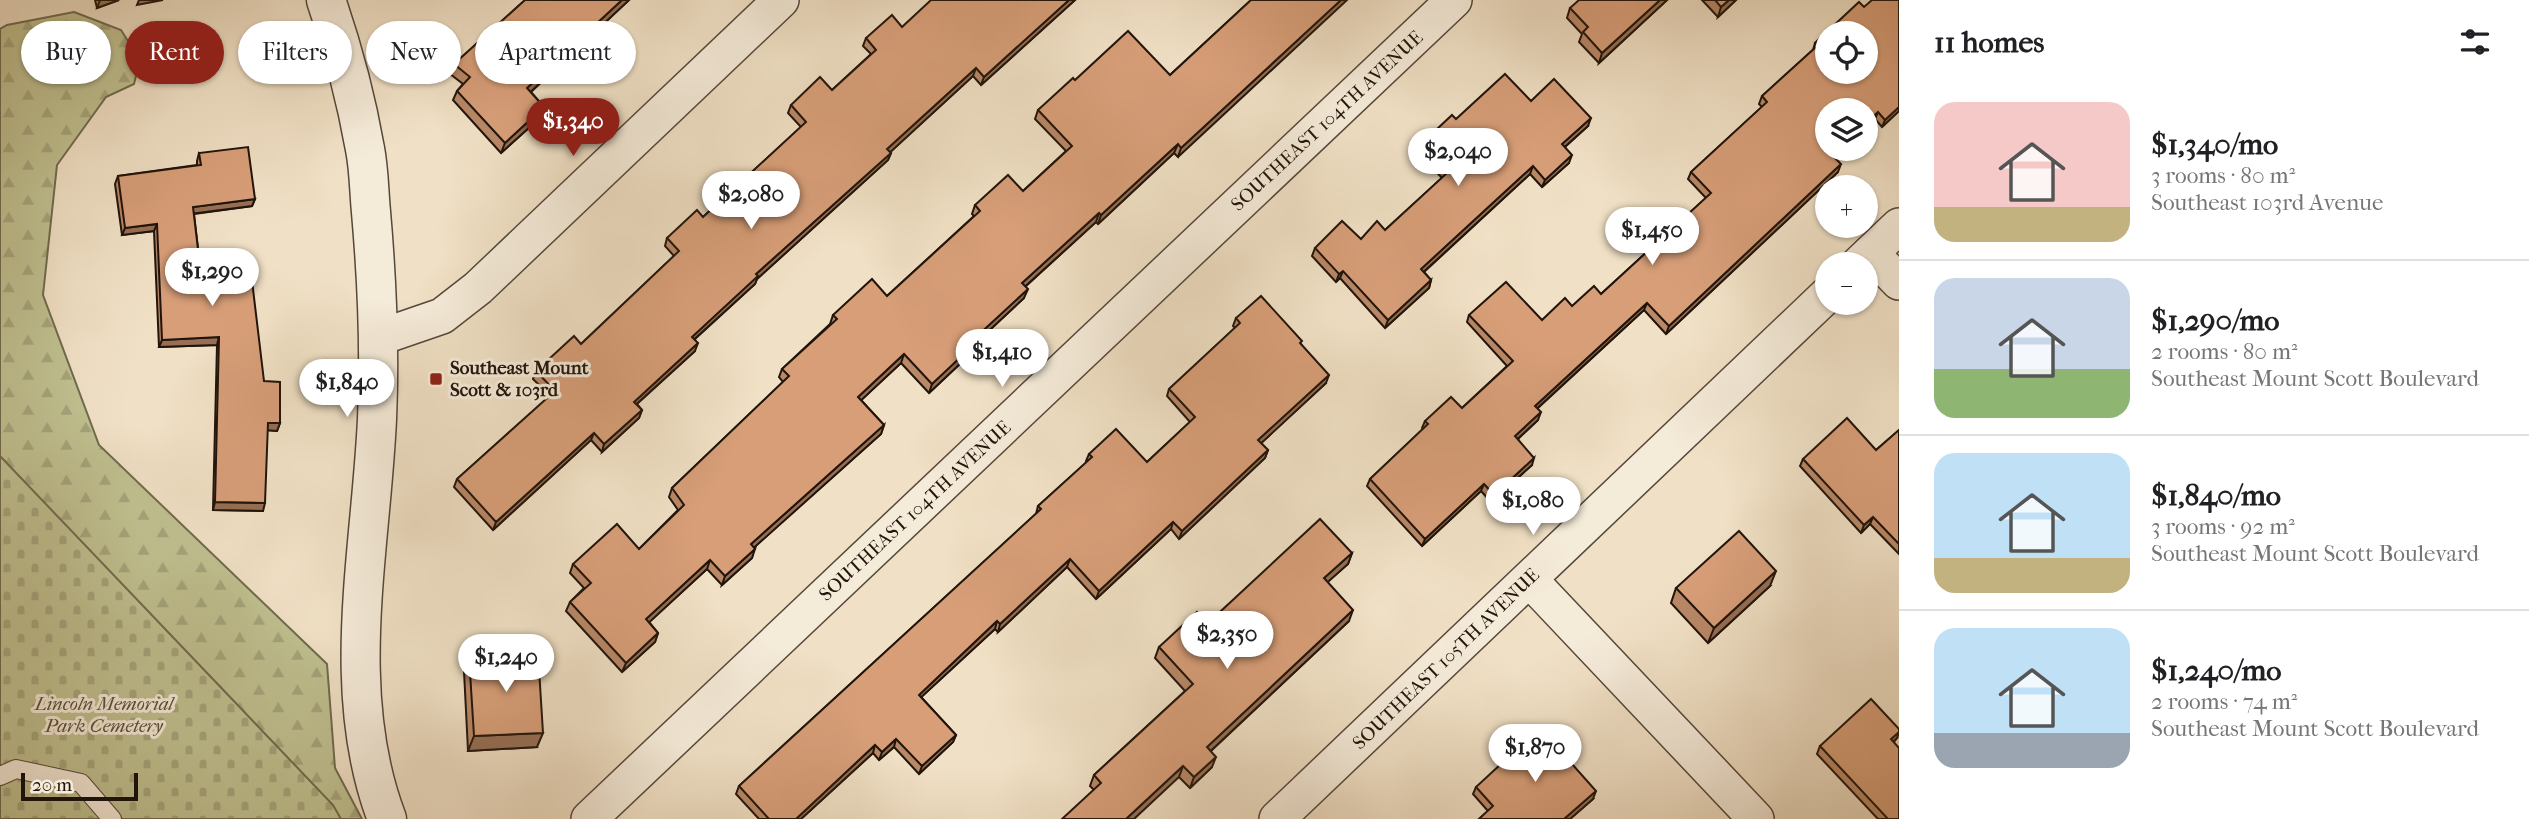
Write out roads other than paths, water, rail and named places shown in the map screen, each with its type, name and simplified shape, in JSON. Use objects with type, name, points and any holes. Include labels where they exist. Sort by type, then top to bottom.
[{"type":"street","points":[[326,0],[352,85],[366,152],[374,242],[377,419],[361,675],[368,752],[376,790],[387,819]]},
{"type":"street","points":[[377,338],[442,316],[478,288],[781,0]]},
{"type":"street","name":"SOUTHEAST 104TH AVENUE","points":[[589,819],[1454,0]]},
{"type":"street","points":[[1871,252],[1899,226]]},
{"type":"street","points":[[1878,267],[1899,282]]},
{"type":"street","name":"SOUTHEAST 105TH AVENUE","points":[[1277,819],[1815,307]]},
{"type":"street","points":[[1530,580],[1756,819]]},
{"type":"lane","points":[[0,776],[16,769],[81,783],[112,819]]},
{"type":"place","name":"Southeast Mount Scott & 103rd","points":[[436,379]]},
{"type":"park label","name":"Lincoln Memorial Park Cemetery","points":[[104,715]]}]
